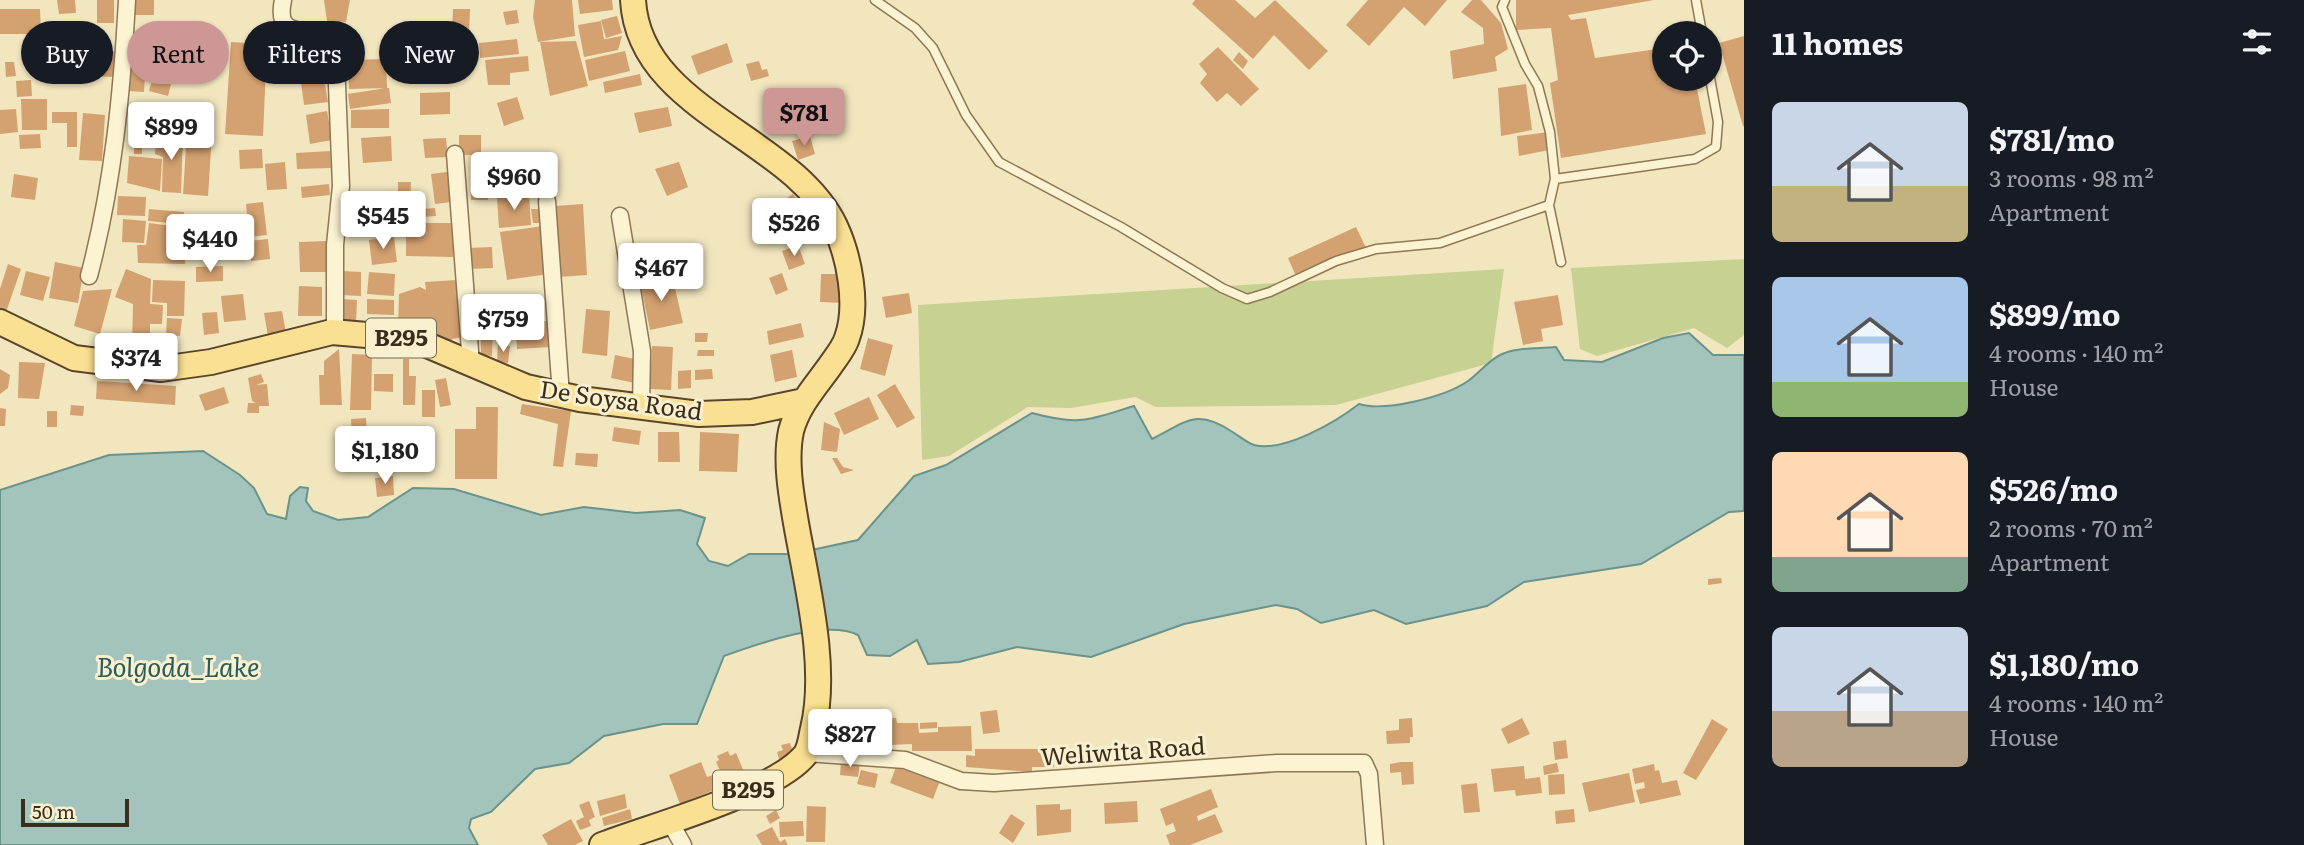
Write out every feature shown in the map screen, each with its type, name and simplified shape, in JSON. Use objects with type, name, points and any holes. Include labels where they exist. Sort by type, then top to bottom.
[{"type":"main road","points":[[633,0],[645,43],[669,79],[810,190],[834,224],[849,281],[851,318],[843,347],[804,401]]},
{"type":"main road","name":"De Soysa Road","points":[[0,322],[74,358],[161,369],[211,362],[332,332],[413,339],[526,387],[561,395],[699,414],[752,412],[804,401]]},
{"type":"main road","name":"B295","points":[[602,845],[670,822],[780,777],[807,753],[818,708],[818,669],[789,457],[791,433],[804,401]]},
{"type":"street","points":[[89,276],[101,230],[120,114],[127,0]]},
{"type":"street","points":[[283,0],[280,12],[286,24],[301,33],[325,35],[334,48],[336,60],[341,186],[335,246],[335,323],[332,332]]},
{"type":"street","points":[[455,154],[471,364]]},
{"type":"street","points":[[547,201],[561,395]]},
{"type":"street","points":[[620,216],[642,351],[641,406]]},
{"type":"street","name":"Weliwita Road","points":[[807,753],[905,760],[961,781],[994,783],[1277,763],[1364,763],[1369,774],[1375,845]]},
{"type":"street","points":[[670,822],[683,845]]},
{"type":"lane","points":[[875,0],[915,28],[933,48],[966,115],[999,162],[1121,226],[1222,288],[1247,299],[1270,292],[1336,261],[1376,249],[1440,243],[1549,205]]},
{"type":"lane","points":[[1505,0],[1502,7],[1525,64],[1538,86],[1550,132],[1555,179],[1549,205],[1561,262]]},
{"type":"lane","points":[[1696,0],[1700,21]]},
{"type":"lane","points":[[1555,179],[1695,159],[1716,148],[1718,122],[1712,91]]},
{"type":"green space","points":[[1744,259],[1744,335],[1727,348],[1694,328],[1597,356],[1580,349],[1571,268]]},
{"type":"green space","points":[[1504,269],[1491,363],[1336,405],[1156,407],[1135,397],[1071,408],[1028,407],[949,456],[922,460],[918,305]]},
{"type":"water","name":"Bolgoda_Lake","points":[[1689,333],[1713,355],[1744,355],[1744,511],[1729,512],[1641,564],[1524,582],[1487,606],[1406,624],[1374,610],[1321,623],[1297,609],[1276,605],[1184,624],[1091,657],[1017,647],[959,662],[928,664],[917,640],[890,656],[867,655],[858,635],[844,631],[810,631],[791,635],[724,656],[697,724],[663,724],[604,736],[569,763],[535,769],[491,812],[471,819],[469,828],[478,845],[0,845],[0,490],[109,455],[203,451],[240,475],[254,488],[267,514],[286,519],[290,496],[300,487],[308,488],[306,501],[313,511],[338,520],[368,517],[413,488],[454,489],[541,515],[584,507],[636,513],[680,510],[705,518],[697,544],[709,561],[728,566],[749,554],[793,554],[858,540],[914,476],[946,465],[1032,413],[1084,420],[1134,406],[1152,439],[1183,423],[1200,419],[1219,424],[1251,444],[1266,446],[1310,434],[1359,404],[1384,406],[1415,402],[1458,387],[1493,359],[1508,352],[1556,347],[1564,360],[1602,362],[1663,338]]},
{"type":"building","points":[[57,0],[75,0],[76,13],[59,14]]},
{"type":"building","points":[[97,0],[114,0],[114,23],[97,21]]},
{"type":"building","points":[[135,0],[154,0],[154,15],[135,15]]},
{"type":"building","points":[[324,0],[350,0],[346,21],[327,21]]},
{"type":"building","points":[[535,0],[572,0],[575,36],[538,42],[533,17]]},
{"type":"building","points":[[578,0],[612,0],[613,10],[580,14]]},
{"type":"building","points":[[1195,0],[1235,0],[1255,18],[1275,0],[1328,51],[1309,70],[1274,35],[1253,59],[1192,4]]},
{"type":"building","points":[[1368,0],[1447,0],[1425,26],[1404,7],[1369,46],[1346,25]]},
{"type":"building","points":[[1472,0],[1481,0],[1501,23],[1508,49],[1495,57],[1497,71],[1453,79],[1450,51],[1484,44],[1483,28],[1461,12]]},
{"type":"building","points":[[1516,0],[1654,0],[1568,15],[1571,20],[1586,18],[1595,58],[1652,50],[1652,91],[1697,91],[1706,134],[1561,158],[1550,83],[1558,80],[1551,28],[1516,30]]},
{"type":"building","points":[[0,9],[40,9],[40,21],[21,21],[21,34],[0,34]]},
{"type":"building","points":[[453,9],[470,9],[470,21],[452,21]]},
{"type":"building","points":[[517,10],[519,23],[506,25],[503,12]]},
{"type":"building","points":[[617,16],[622,33],[606,38],[601,20]]},
{"type":"building","points":[[601,21],[604,39],[600,40],[622,36],[618,50],[584,57],[578,25]]},
{"type":"building","points":[[1744,36],[1744,126],[1722,53],[1722,42]]},
{"type":"building","points":[[517,39],[519,54],[480,58],[479,43]]},
{"type":"building","points":[[576,41],[588,86],[550,96],[540,42]]},
{"type":"building","points":[[231,42],[243,43],[243,84],[265,84],[263,136],[225,134]]},
{"type":"building","points":[[727,43],[733,62],[698,75],[691,56]]},
{"type":"building","points":[[1218,47],[1259,89],[1241,106],[1227,93],[1217,102],[1200,83],[1207,74],[1199,64]]},
{"type":"building","points":[[625,51],[630,71],[589,81],[585,60]]},
{"type":"building","points":[[1239,52],[1248,61],[1243,69],[1233,60]]},
{"type":"building","points":[[528,56],[529,71],[510,73],[510,85],[488,85],[485,60]]},
{"type":"building","points":[[379,59],[379,84],[387,84],[387,88],[349,89],[349,84],[365,84],[365,60]]},
{"type":"building","points":[[759,61],[762,70],[767,69],[769,76],[751,81],[746,64]]},
{"type":"building","points":[[5,62],[14,62],[16,76],[6,77]]},
{"type":"building","points":[[640,74],[642,85],[605,93],[603,82]]},
{"type":"building","points":[[16,81],[31,84],[32,96],[17,97]]},
{"type":"building","points":[[127,84],[145,84],[144,92],[127,91]]},
{"type":"building","points":[[151,84],[171,84],[168,96],[149,91]]},
{"type":"building","points":[[301,84],[325,84],[328,102],[304,105]]},
{"type":"building","points":[[1526,84],[1532,130],[1501,136],[1498,88]]},
{"type":"building","points":[[389,88],[391,103],[350,109],[348,94]]},
{"type":"building","points":[[450,92],[450,114],[420,115],[420,93]]},
{"type":"building","points":[[517,97],[524,119],[504,126],[497,103]]},
{"type":"building","points":[[21,99],[47,99],[47,130],[22,130]]},
{"type":"building","points":[[796,99],[799,110],[769,117],[767,106]]},
{"type":"building","points":[[668,107],[672,126],[639,133],[634,113]]},
{"type":"building","points":[[16,109],[18,132],[0,134],[0,110]]},
{"type":"building","points":[[389,109],[389,128],[351,128],[351,110]]},
{"type":"building","points":[[327,111],[332,140],[310,144],[306,115]]},
{"type":"building","points":[[52,112],[77,112],[77,147],[67,147],[67,123],[52,123]]},
{"type":"building","points":[[83,113],[105,115],[102,161],[79,160]]},
{"type":"building","points":[[188,116],[213,118],[208,196],[183,194]]},
{"type":"building","points":[[1549,132],[1549,150],[1519,156],[1517,136]]},
{"type":"building","points":[[40,134],[41,148],[20,149],[19,135]]},
{"type":"building","points":[[459,135],[481,135],[481,155],[459,155]]},
{"type":"building","points":[[156,136],[183,136],[181,193],[162,192],[163,157],[155,154]]},
{"type":"building","points":[[391,136],[392,161],[363,163],[361,138]]},
{"type":"building","points":[[810,136],[815,154],[798,160],[792,141]]},
{"type":"building","points":[[446,138],[448,157],[425,158],[423,139]]},
{"type":"building","points":[[134,141],[142,141],[142,154],[134,154]]},
{"type":"building","points":[[262,149],[263,168],[240,169],[239,150]]},
{"type":"building","points":[[330,151],[331,168],[297,169],[296,153]]},
{"type":"building","points":[[129,156],[162,159],[160,191],[127,183]]},
{"type":"building","points":[[285,162],[287,189],[267,190],[265,164]]},
{"type":"building","points":[[679,162],[688,187],[667,196],[655,169]]},
{"type":"building","points":[[447,172],[451,202],[435,204],[431,174]]},
{"type":"building","points":[[519,172],[533,175],[535,190],[497,195],[494,174]]},
{"type":"building","points":[[487,173],[488,200],[471,200],[471,174]]},
{"type":"building","points":[[14,174],[38,178],[35,200],[11,197]]},
{"type":"building","points":[[398,182],[411,182],[410,204],[398,204]]},
{"type":"building","points":[[329,184],[330,195],[302,198],[301,187]]},
{"type":"building","points":[[793,194],[811,221],[796,231],[778,204]]},
{"type":"building","points":[[529,195],[531,225],[499,228],[497,198]]},
{"type":"building","points":[[118,196],[146,197],[145,216],[117,215]]},
{"type":"building","points":[[263,202],[267,235],[249,237],[246,204]]},
{"type":"building","points":[[583,204],[587,275],[559,277],[555,206]]},
{"type":"building","points":[[360,207],[393,207],[393,227],[360,228]]},
{"type":"building","points":[[435,208],[436,216],[409,218],[409,210]]},
{"type":"building","points":[[149,209],[184,212],[183,224],[148,221]]},
{"type":"building","points":[[531,209],[540,209],[541,223],[533,223]]},
{"type":"building","points":[[123,219],[146,221],[144,243],[122,242]]},
{"type":"building","points":[[149,223],[186,228],[185,264],[138,263],[137,245],[146,245]]},
{"type":"building","points":[[406,223],[453,223],[453,257],[406,256]]},
{"type":"building","points":[[543,226],[549,274],[507,280],[500,232]]},
{"type":"building","points":[[1356,227],[1368,252],[1299,283],[1288,258]]},
{"type":"building","points":[[394,237],[397,262],[372,265],[369,240]]},
{"type":"building","points":[[268,239],[270,259],[251,261],[248,241]]},
{"type":"building","points":[[327,241],[327,272],[300,272],[299,242]]},
{"type":"building","points":[[798,245],[805,264],[789,270],[782,251]]},
{"type":"building","points":[[492,247],[493,268],[469,269],[468,248]]},
{"type":"building","points":[[55,262],[84,268],[78,303],[49,298]]},
{"type":"building","points":[[8,264],[21,269],[6,312],[0,310],[0,289]]},
{"type":"building","points":[[223,266],[223,281],[196,282],[196,267]]},
{"type":"building","points":[[126,269],[151,279],[150,304],[163,305],[162,324],[150,324],[150,347],[132,346],[133,304],[115,297]]},
{"type":"building","points":[[26,271],[50,277],[43,301],[20,295]]},
{"type":"building","points":[[342,271],[361,272],[361,296],[341,295]]},
{"type":"building","points":[[369,272],[395,274],[394,296],[367,294]]},
{"type":"building","points":[[782,273],[788,290],[776,295],[769,278]]},
{"type":"building","points":[[821,274],[843,274],[843,303],[820,302]]},
{"type":"building","points":[[672,275],[683,323],[650,330],[640,282]]},
{"type":"building","points":[[153,280],[185,281],[184,316],[167,316],[167,303],[152,302]]},
{"type":"building","points":[[457,280],[464,337],[452,339],[450,348],[398,328],[399,294],[420,287],[426,290],[425,282]]},
{"type":"building","points":[[299,286],[322,287],[322,316],[298,316]]},
{"type":"building","points":[[112,289],[100,334],[74,326],[83,291]]},
{"type":"building","points":[[909,293],[912,313],[886,318],[882,297]]},
{"type":"building","points":[[243,294],[246,320],[224,322],[221,296]]},
{"type":"building","points":[[1558,295],[1563,325],[1541,329],[1543,341],[1523,345],[1514,302]]},
{"type":"building","points":[[341,299],[357,300],[356,323],[341,323]]},
{"type":"building","points":[[367,299],[394,300],[394,315],[367,314]]},
{"type":"building","points":[[494,300],[497,327],[493,327],[492,356],[481,355],[480,301]]},
{"type":"building","points":[[586,309],[610,311],[607,356],[582,353]]},
{"type":"building","points":[[282,311],[286,333],[268,336],[264,313]]},
{"type":"building","points":[[217,312],[219,333],[204,335],[202,313]]},
{"type":"building","points":[[167,318],[182,319],[180,336],[166,335]]},
{"type":"building","points":[[547,321],[550,347],[517,349],[515,323]]},
{"type":"building","points":[[801,323],[804,337],[769,345],[767,331]]},
{"type":"building","points":[[499,325],[510,326],[510,338],[499,338]]},
{"type":"building","points":[[695,333],[708,333],[707,342],[695,342]]},
{"type":"building","points":[[868,338],[893,345],[885,376],[860,369]]},
{"type":"building","points":[[498,345],[510,346],[508,363],[497,362]]},
{"type":"building","points":[[652,346],[673,347],[671,390],[650,389]]},
{"type":"building","points":[[339,349],[342,405],[320,405],[319,375],[324,375],[324,361]]},
{"type":"building","points":[[698,350],[714,350],[714,356],[697,356]]},
{"type":"building","points":[[792,350],[797,377],[775,382],[770,355]]},
{"type":"building","points":[[352,354],[372,355],[371,410],[350,410]]},
{"type":"building","points":[[615,355],[640,360],[635,383],[611,378]]},
{"type":"building","points":[[403,359],[409,359],[409,376],[416,376],[415,405],[403,405]]},
{"type":"building","points":[[19,362],[45,363],[39,399],[18,398]]},
{"type":"building","points":[[0,369],[10,375],[8,388],[0,394]]},
{"type":"building","points":[[712,369],[713,379],[695,380],[695,370]]},
{"type":"building","points":[[691,370],[691,388],[678,389],[678,371]]},
{"type":"building","points":[[261,374],[264,382],[256,385],[267,384],[269,406],[259,406],[259,413],[247,413],[248,403],[256,403],[252,401],[248,378]]},
{"type":"building","points":[[374,374],[393,374],[393,392],[374,391]]},
{"type":"building","points":[[446,378],[451,405],[440,407],[435,380]]},
{"type":"building","points":[[97,381],[176,386],[175,405],[96,399]]},
{"type":"building","points":[[895,384],[915,418],[897,428],[877,395]]},
{"type":"building","points":[[224,387],[229,403],[205,411],[199,395]]},
{"type":"building","points":[[422,390],[435,390],[435,417],[422,417]]},
{"type":"building","points":[[869,397],[879,419],[844,435],[834,413]]},
{"type":"building","points":[[522,404],[571,411],[563,467],[553,466],[558,424],[520,414]]},
{"type":"building","points":[[71,405],[84,406],[83,416],[70,415]]},
{"type":"building","points":[[476,407],[498,407],[497,479],[455,479],[455,429],[476,429]]},
{"type":"building","points":[[0,408],[6,409],[5,426],[0,426]]},
{"type":"building","points":[[47,411],[57,411],[57,427],[47,427]]},
{"type":"building","points":[[366,418],[368,444],[352,445],[351,419]]},
{"type":"building","points":[[824,422],[840,429],[837,452],[821,450]]},
{"type":"building","points":[[614,427],[641,431],[639,445],[612,441]]},
{"type":"building","points":[[658,432],[679,432],[680,462],[658,462]]},
{"type":"building","points":[[700,432],[739,434],[737,472],[699,471]]},
{"type":"building","points":[[576,453],[598,454],[597,467],[575,465]]},
{"type":"building","points":[[832,458],[837,458],[843,467],[854,470],[841,474]]},
{"type":"building","points":[[393,476],[394,495],[377,497],[375,478]]},
{"type":"building","points":[[1721,578],[1722,583],[1708,585],[1708,579]]},
{"type":"building","points":[[997,710],[1000,732],[983,734],[980,712]]},
{"type":"building","points":[[896,718],[897,723],[918,723],[919,733],[938,732],[938,727],[971,726],[972,751],[912,751],[912,744],[869,746],[868,724],[876,724],[876,719]]},
{"type":"building","points":[[1412,718],[1413,737],[1410,737],[1410,743],[1387,744],[1386,731],[1399,730],[1399,719]]},
{"type":"building","points":[[1522,718],[1530,734],[1508,744],[1501,729]]},
{"type":"building","points":[[1712,719],[1728,729],[1696,780],[1683,773]]},
{"type":"building","points":[[937,722],[937,728],[920,729],[920,723]]},
{"type":"building","points":[[1566,740],[1568,758],[1555,760],[1553,742]]},
{"type":"building","points":[[790,743],[794,755],[779,759],[777,752],[783,750],[781,745]]},
{"type":"building","points":[[975,749],[1054,749],[1054,767],[1032,767],[1032,772],[966,767],[966,755],[975,756]]},
{"type":"building","points":[[728,751],[730,756],[736,753],[744,772],[725,781],[716,762],[719,760],[717,756]]},
{"type":"building","points":[[841,761],[860,763],[858,777],[840,775]]},
{"type":"building","points":[[701,762],[707,777],[716,774],[721,787],[680,804],[669,775]]},
{"type":"building","points":[[1413,762],[1414,784],[1402,785],[1401,772],[1390,773],[1390,764]]},
{"type":"building","points":[[1557,763],[1559,772],[1544,775],[1543,766]]},
{"type":"building","points":[[1654,764],[1655,771],[1659,770],[1662,783],[1677,780],[1681,795],[1640,804],[1636,790],[1645,788],[1644,782],[1635,784],[1632,769]]},
{"type":"building","points":[[1524,766],[1525,779],[1540,777],[1542,793],[1516,796],[1515,790],[1494,792],[1491,769]]},
{"type":"building","points":[[896,767],[939,783],[933,799],[890,783]]},
{"type":"building","points":[[861,770],[878,774],[875,788],[857,784]]},
{"type":"building","points":[[1629,773],[1635,802],[1589,812],[1582,783]]},
{"type":"building","points":[[1564,774],[1565,794],[1549,795],[1548,775]]},
{"type":"building","points":[[1477,783],[1480,812],[1464,813],[1461,785]]},
{"type":"building","points":[[1211,789],[1218,807],[1197,816],[1198,821],[1215,814],[1223,832],[1190,845],[1170,845],[1166,835],[1176,831],[1173,823],[1166,826],[1160,809]]},
{"type":"building","points":[[625,794],[627,808],[600,816],[597,801]]},
{"type":"building","points":[[589,801],[595,817],[589,820],[591,826],[580,830],[576,821],[584,817],[579,805]]},
{"type":"building","points":[[1137,801],[1138,822],[1105,824],[1104,803]]},
{"type":"building","points":[[1060,804],[1060,810],[1071,809],[1071,832],[1037,836],[1036,805]]},
{"type":"building","points":[[807,806],[826,807],[825,842],[806,842]]},
{"type":"building","points":[[630,809],[632,819],[604,826],[602,818]]},
{"type":"building","points":[[1574,809],[1575,822],[1556,824],[1555,811]]},
{"type":"building","points":[[776,810],[780,818],[770,824],[766,816]]},
{"type":"building","points":[[1011,814],[1025,823],[1013,843],[999,833]]},
{"type":"building","points":[[571,819],[583,841],[575,845],[548,845],[542,835]]},
{"type":"building","points":[[803,821],[804,836],[780,837],[779,822]]},
{"type":"building","points":[[772,827],[780,842],[785,839],[788,845],[762,845],[756,835]]}]
